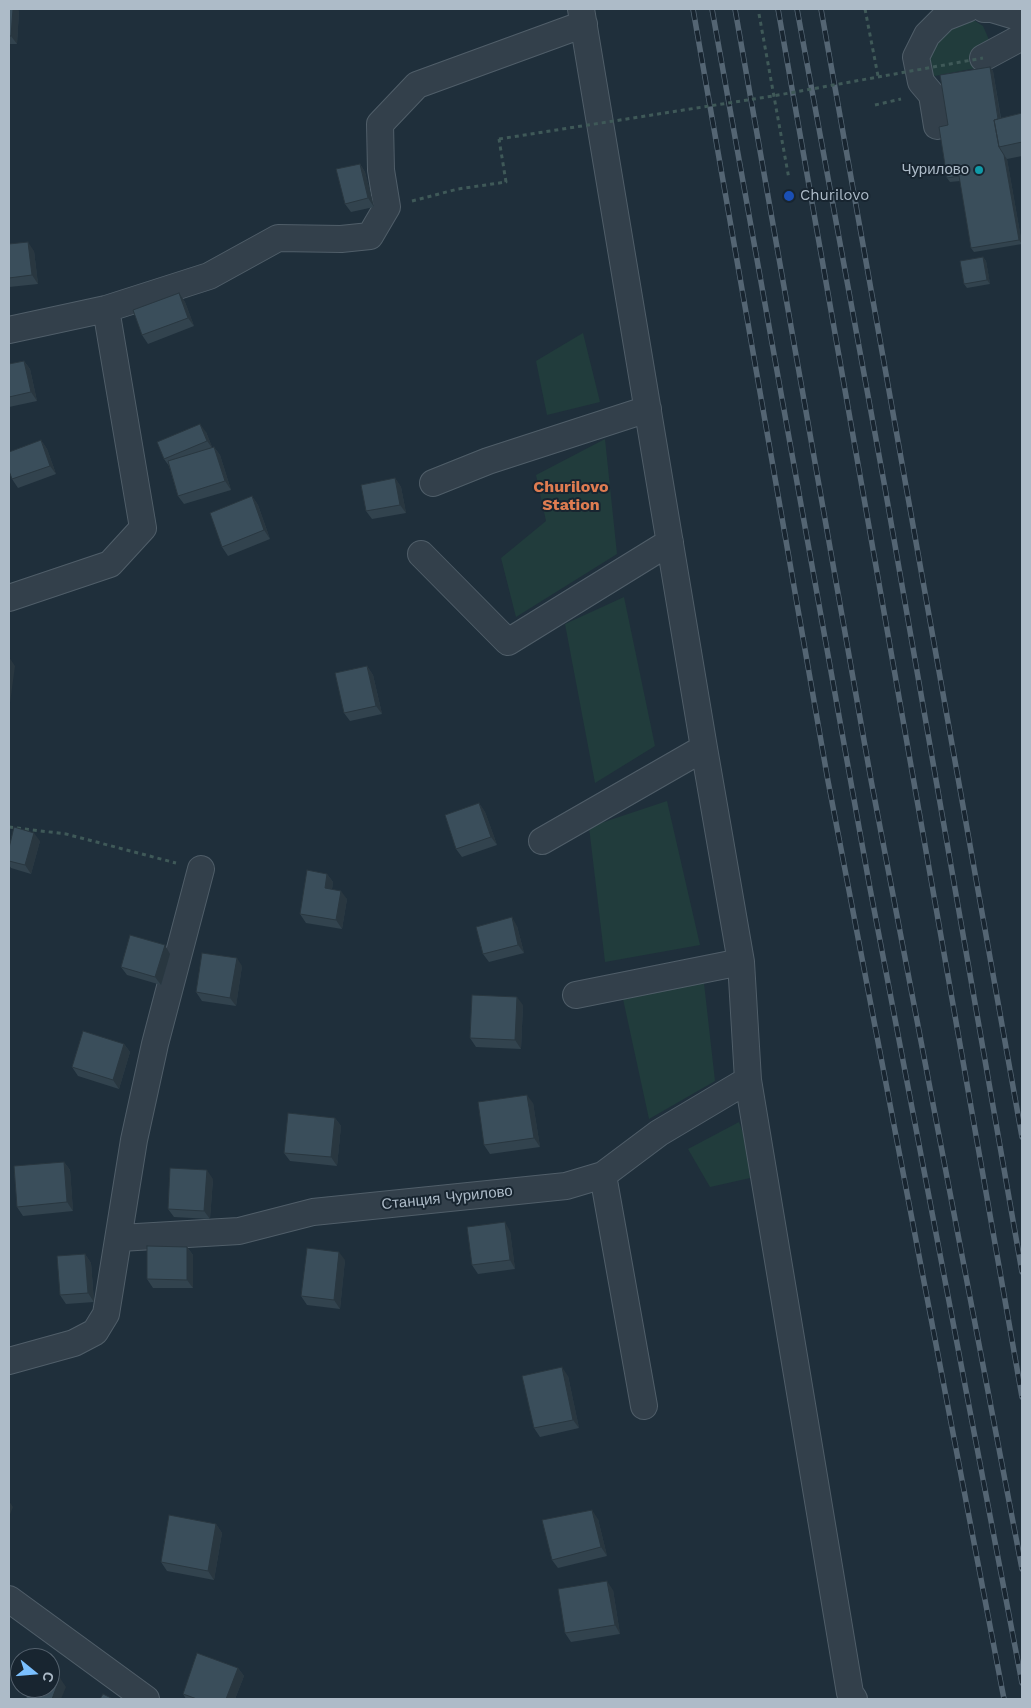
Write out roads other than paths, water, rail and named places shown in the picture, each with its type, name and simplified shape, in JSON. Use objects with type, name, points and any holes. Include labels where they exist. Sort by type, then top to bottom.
[{"type":"street","points":[[937,126],[932,95],[921,82],[916,57],[927,35],[944,18],[967,9]]},
{"type":"street","points":[[984,9],[992,9],[1022,18]]},
{"type":"street","points":[[9,330],[106,309],[209,276],[278,238],[341,239],[370,236],[386,207],[381,170],[380,124],[417,85],[582,17],[741,962],[748,1080],[849,1697]]},
{"type":"street","points":[[983,58],[1022,37]]},
{"type":"street","points":[[9,598],[110,564],[143,528],[106,309]]},
{"type":"street","points":[[434,483],[488,461],[648,408]]},
{"type":"street","points":[[421,554],[508,642],[670,542]]},
{"type":"street","points":[[542,841],[704,748]]},
{"type":"street","points":[[9,1361],[74,1342],[95,1332],[106,1314],[120,1238],[134,1140],[153,1054],[200,870]]},
{"type":"street","points":[[576,995],[741,962]]},
{"type":"street","name":"Станция Чурилово","points":[[120,1238],[238,1231],[314,1212],[566,1186],[603,1175],[659,1133],[748,1080]]},
{"type":"street","points":[[603,1175],[644,1406]]},
{"type":"street","points":[[9,1599],[146,1699]]},
{"type":"railway","points":[[693,9],[828,781],[1004,1699]]},
{"type":"railway","points":[[712,9],[869,883],[1022,1683]]},
{"type":"railway","points":[[735,9],[871,780],[1022,1569]]},
{"type":"railway","points":[[778,9],[1022,1397]]},
{"type":"railway","points":[[797,9],[885,488],[1022,1272]]},
{"type":"railway","points":[[821,9],[1022,1137]]},
{"type":"place","name":"Чурилово","points":[[979,170]]},
{"type":"place","name":"Churilovo","points":[[789,196]]},
{"type":"district","name":"Churilovo Station","points":[[571,496]]}]
